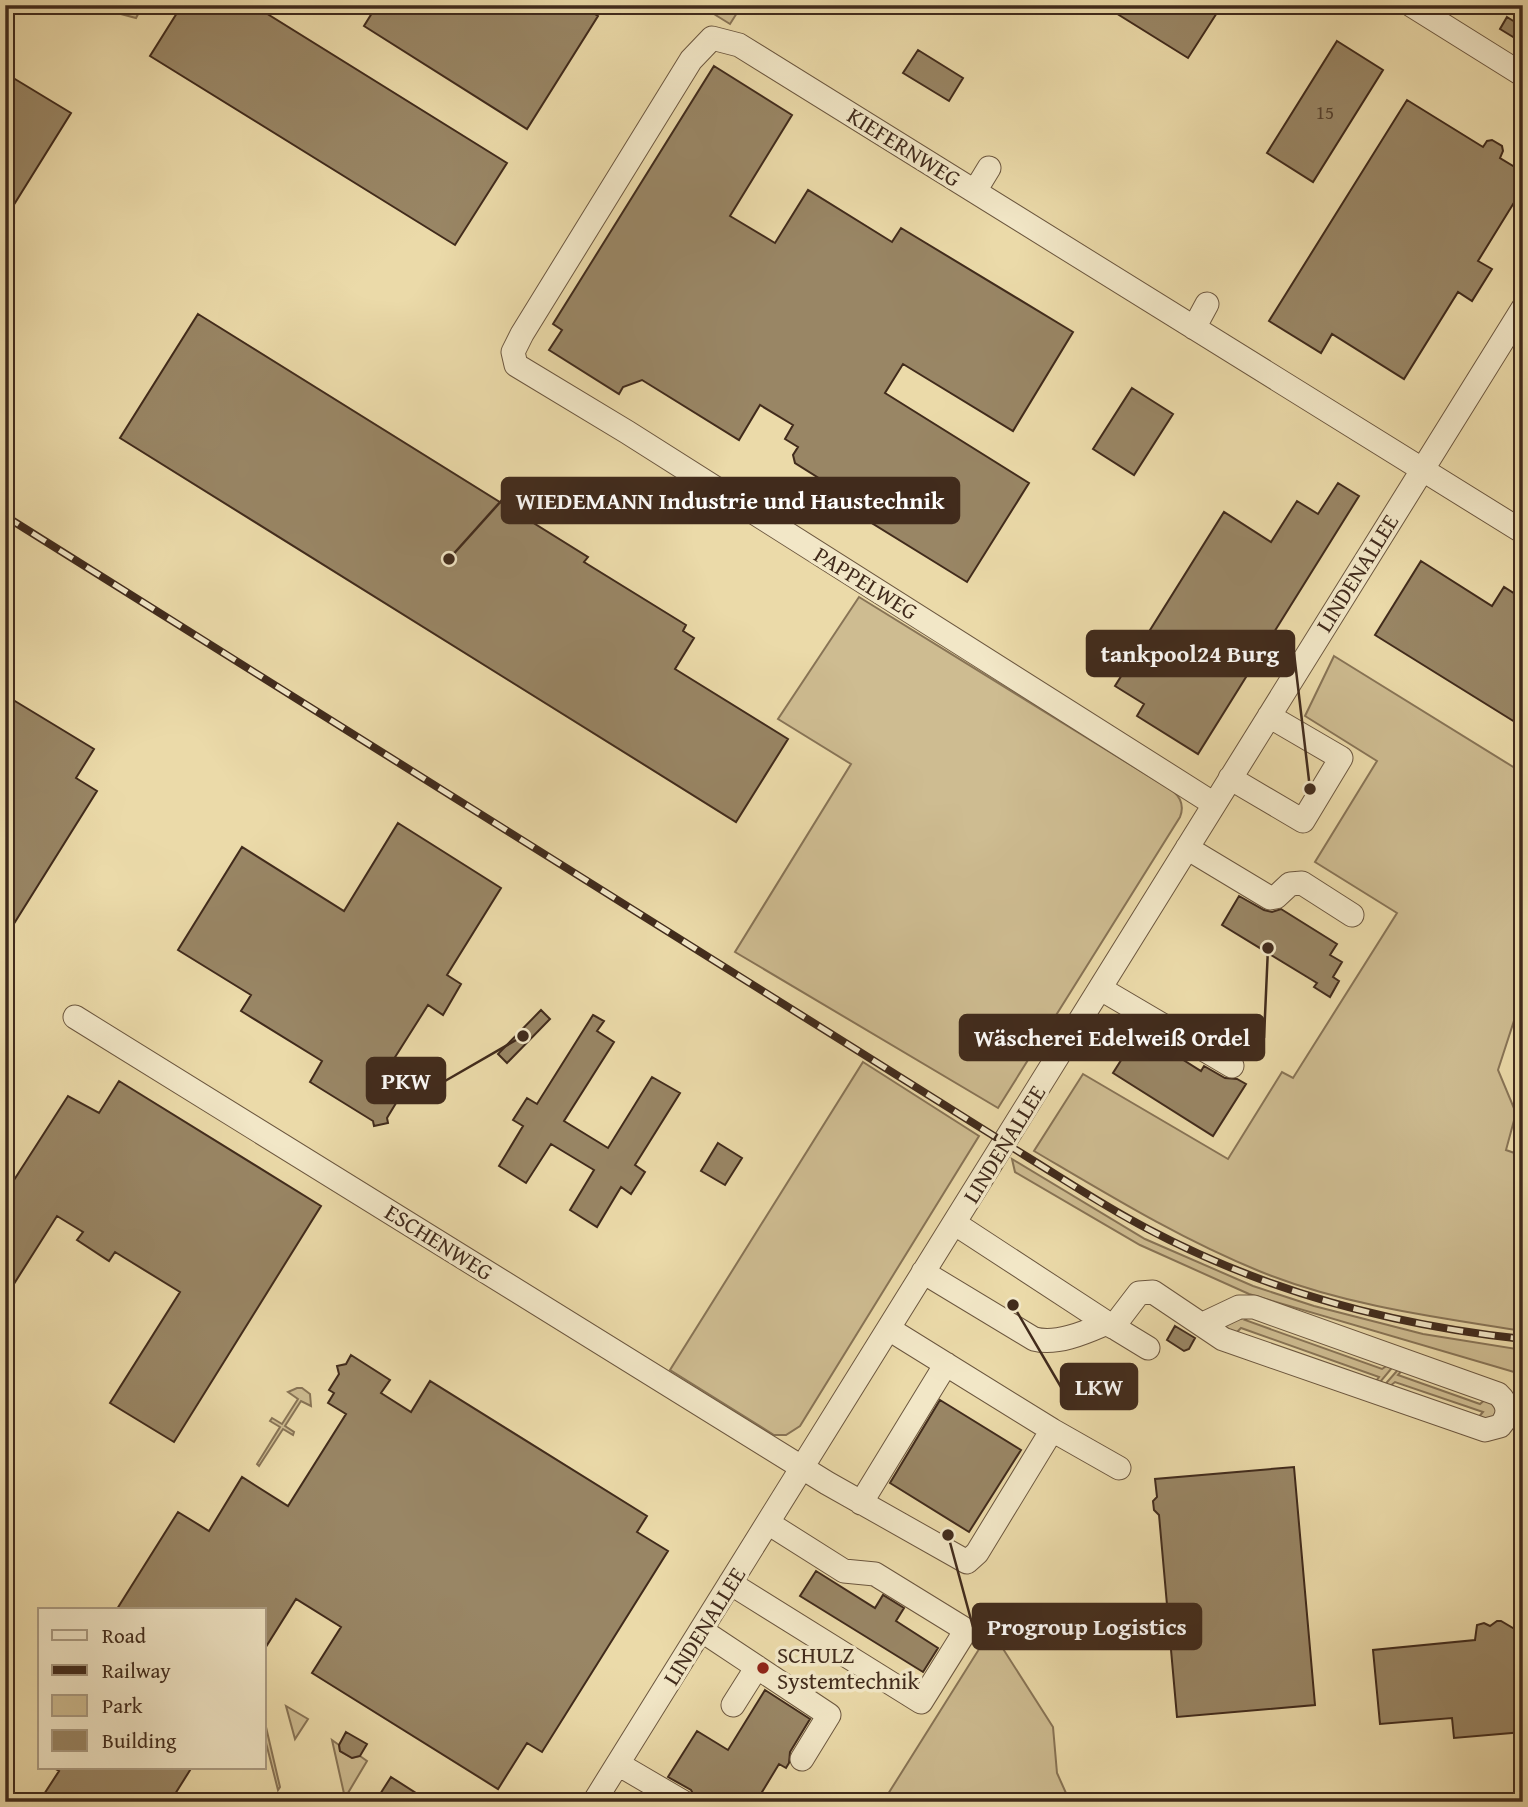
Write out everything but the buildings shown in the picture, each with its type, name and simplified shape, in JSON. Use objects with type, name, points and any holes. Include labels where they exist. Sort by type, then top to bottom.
[{"type":"street","points":[[1411,5],[1458,45],[1523,75]]},
{"type":"street","name":"KIEFERNWEG","points":[[516,365],[513,352],[522,334],[691,60],[712,38],[739,45],[1523,532]]},
{"type":"street","points":[[975,191],[989,168]]},
{"type":"street","points":[[1194,328],[1208,304]]},
{"type":"street","name":"LINDENALLEE","points":[[594,1802],[1523,308]]},
{"type":"street","name":"PAPPELWEG","points":[[516,365],[650,446],[1214,804]]},
{"type":"street","points":[[1230,778],[1304,821],[1342,758],[1269,716]]},
{"type":"street","points":[[1187,848],[1270,898],[1276,897],[1290,884],[1302,883],[1352,915]]},
{"type":"street","points":[[1101,989],[1232,1066]]},
{"type":"street","name":"ESCHENWEG","points":[[75,1017],[803,1468],[967,1562],[977,1553],[1052,1430]]},
{"type":"street","points":[[954,1223],[1148,1348]]},
{"type":"street","points":[[923,1272],[1034,1339],[1052,1341],[1110,1325],[1136,1296],[1148,1291],[1223,1339],[1485,1430],[1500,1426],[1507,1416],[1506,1404],[1498,1394],[1254,1307],[1239,1307],[1203,1324]]},
{"type":"street","points":[[888,1329],[1119,1468]]},
{"type":"street","points":[[861,1503],[946,1364]]},
{"type":"street","points":[[730,1583],[921,1702],[965,1630],[875,1574],[845,1571],[768,1523]]},
{"type":"street","points":[[701,1630],[829,1715],[802,1759]]},
{"type":"street","points":[[733,1705],[757,1667]]},
{"type":"street","points":[[618,1764],[683,1802]]},
{"type":"green space","points":[[87,5],[143,5],[136,18]]},
{"type":"green space","points":[[681,5],[742,5],[730,24],[709,11],[694,12]]},
{"type":"green space","points":[[859,597],[1173,791],[1181,803],[1180,817],[998,1108],[735,952],[851,764],[778,719]]},
{"type":"green space","points":[[1334,656],[1523,773],[1523,993],[1498,1070],[1516,1113],[1506,1150],[1523,1156],[1523,1331],[1389,1308],[1291,1283],[1172,1230],[1034,1151],[1083,1074],[1228,1159],[1282,1072],[1293,1078],[1397,913],[1315,862],[1377,761],[1305,716]]},
{"type":"green space","points":[[863,1062],[979,1136],[800,1426],[786,1435],[774,1435],[670,1370]]},
{"type":"green space","points":[[1012,1159],[1145,1239],[1253,1286],[1314,1306],[1423,1334],[1523,1350],[1523,1373],[1249,1294],[1140,1245],[1015,1172]]},
{"type":"green space","points":[[1250,1316],[1245,1320],[1382,1369],[1396,1363],[1376,1387],[1373,1385],[1379,1377],[1241,1328],[1233,1336],[1218,1325]]},
{"type":"green space","points":[[1402,1365],[1403,1369],[1398,1375],[1480,1404],[1489,1396],[1496,1399],[1499,1421],[1477,1419],[1483,1412],[1395,1382],[1385,1390],[1381,1389]]},
{"type":"green space","points":[[297,1388],[310,1394],[311,1406],[301,1401],[285,1426],[294,1432],[293,1435],[283,1429],[259,1466],[257,1464],[280,1427],[270,1421],[272,1418],[282,1424],[298,1399],[288,1392]]},
{"type":"green space","points":[[991,1630],[1053,1727],[1057,1773],[1070,1802],[883,1802]]},
{"type":"green space","points":[[286,1706],[308,1719],[295,1739]]},
{"type":"green space","points":[[266,1727],[280,1787],[278,1790],[266,1743]]},
{"type":"green space","points":[[332,1740],[339,1745],[340,1751],[352,1758],[360,1756],[367,1761],[345,1798]]},
{"type":"railway","points":[[5,516],[1133,1221],[1237,1270],[1330,1302],[1425,1325],[1523,1339]]},
{"type":"place","name":"WIEDEMANN Industrie und Haustechnik","points":[[449,559]]},
{"type":"place","name":"tankpool24 Burg","points":[[1310,789]]},
{"type":"place","name":"Wäscherei Edelweiß Ordel","points":[[1268,948]]},
{"type":"place","name":"PKW","points":[[523,1036]]},
{"type":"place","name":"LKW","points":[[1013,1305]]},
{"type":"place","name":"Progroup Logistics","points":[[948,1535]]},
{"type":"place","name":"SCHULZ Systemtechnik","points":[[763,1668]]}]
